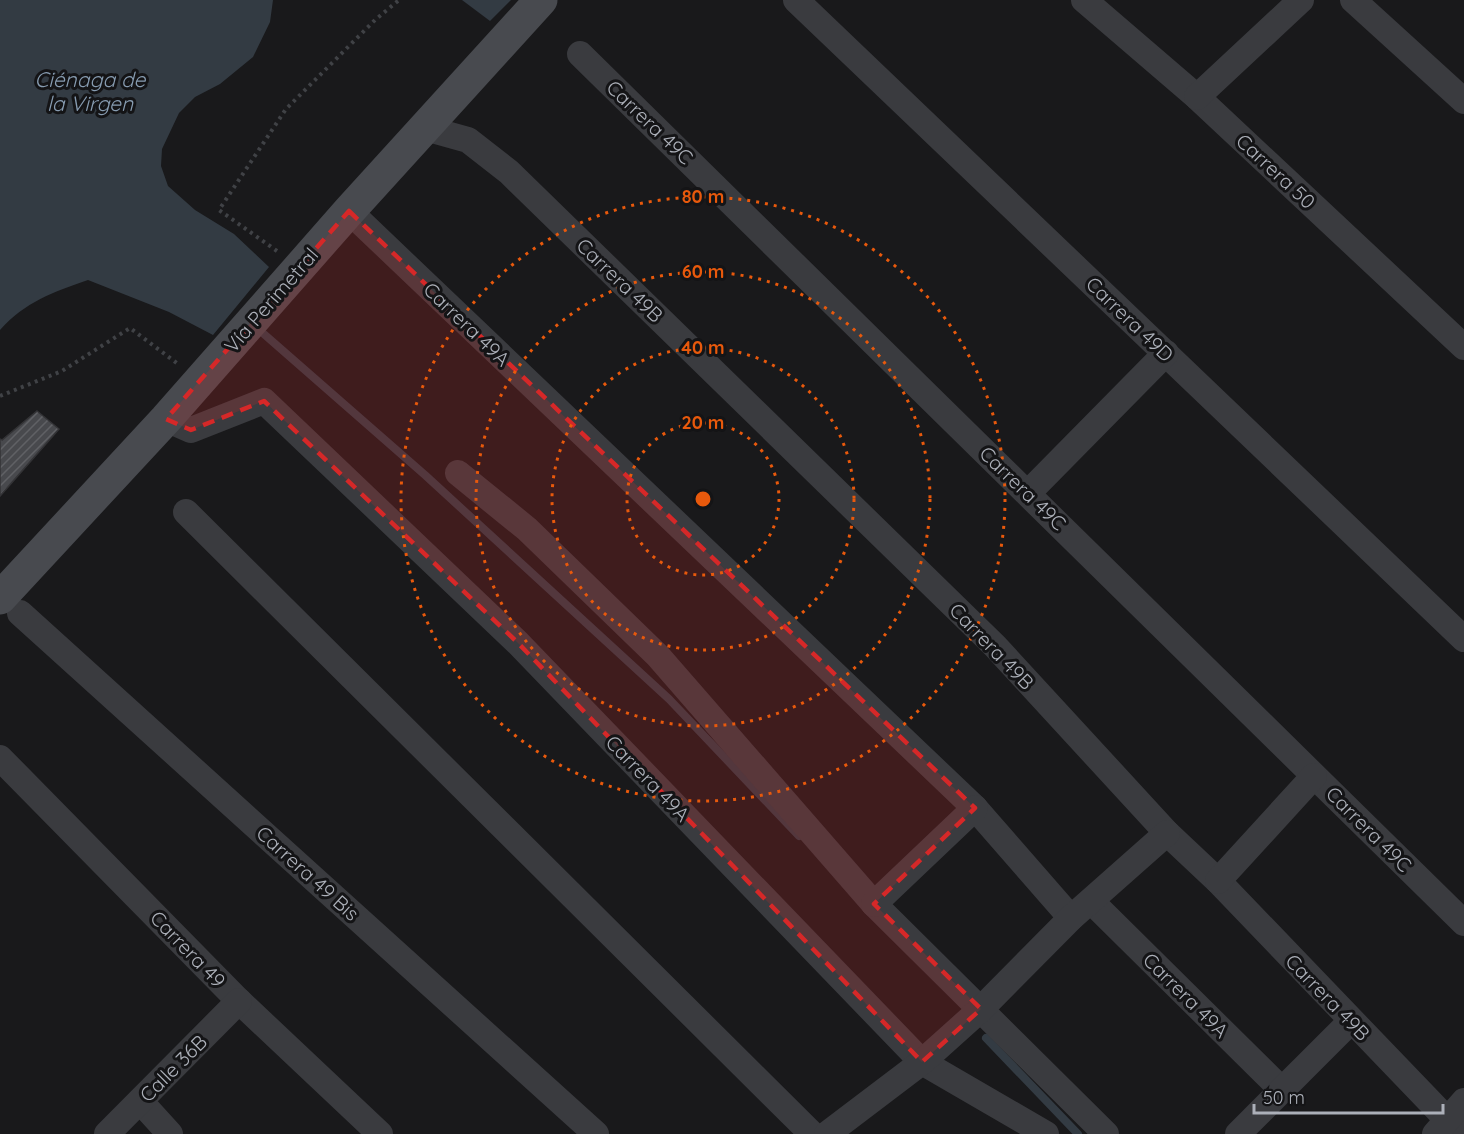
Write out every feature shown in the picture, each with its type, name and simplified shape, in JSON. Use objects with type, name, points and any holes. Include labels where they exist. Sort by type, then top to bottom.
[{"type":"street","name":"Vía Perimetral","points":[[10,605],[215,363],[285,265],[349,212],[541,0]]},
{"type":"street","name":"Carrera 49D","points":[[796,0],[1464,639]]},
{"type":"street","name":"Carrera 50","points":[[1084,0],[1197,97],[1464,347]]},
{"type":"street","points":[[1197,97],[1301,0]]},
{"type":"street","points":[[1353,0],[1464,101]]},
{"type":"street","name":"Carrera 49C","points":[[580,54],[1464,923]]},
{"type":"street","name":"Carrera 49B","points":[[425,128],[468,140],[509,172],[995,646],[1167,833],[1218,881],[1351,1021],[1448,1129]]},
{"type":"street","name":"Carrera 49A","points":[[349,212],[975,808],[1071,918]]},
{"type":"street","points":[[1028,493],[1166,353]]},
{"type":"street","name":"Carrera 49A","points":[[166,419],[191,430],[264,401],[518,643],[921,1062],[1046,1134]]},
{"type":"street","points":[[458,473],[527,529],[658,656],[874,904],[1106,1134]]},
{"type":"street","points":[[186,512],[812,1134]]},
{"type":"street","name":"Carrera 49 Bis","points":[[10,605],[596,1134]]},
{"type":"street","name":"Carrera 49","points":[[0,758],[239,1001],[380,1134]]},
{"type":"street","points":[[1218,881],[1314,776]]},
{"type":"street","points":[[874,904],[975,808]]},
{"type":"street","points":[[827,1134],[921,1062],[981,1009],[1071,918],[1167,833]]},
{"type":"street","name":"Carrera 49A","points":[[1091,901],[1281,1089]]},
{"type":"street","name":"Calle 36B","points":[[107,1134],[239,1001]]},
{"type":"street","points":[[1238,1134],[1351,1021]]},
{"type":"street","points":[[140,1101],[170,1134]]},
{"type":"street","points":[[1448,1129],[1464,1101]]},
{"type":"path","points":[[285,265],[219,210],[286,109],[375,20],[399,0]]},
{"type":"path","points":[[0,396],[62,371],[130,328],[183,368]]},
{"type":"highlighted area","points":[[349,211],[975,808],[874,904],[981,1009],[922,1062],[518,643],[264,401],[191,430],[166,419]]},
{"type":"water","name":"Ciénaga de la Virgen","points":[[0,0],[273,0],[270,22],[253,57],[220,84],[195,97],[179,113],[162,149],[161,166],[168,186],[195,210],[234,234],[269,267],[213,335],[169,312],[88,280],[30,305],[0,330]]},
{"type":"water","points":[[462,0],[511,0],[490,21]]},
{"type":"building","points":[[37,411],[59,429],[0,496],[0,439],[2,440]]},
{"type":"waterway","points":[[257,328],[425,475],[669,699],[799,836]]},
{"type":"waterway","points":[[986,1038],[1078,1134]]}]
